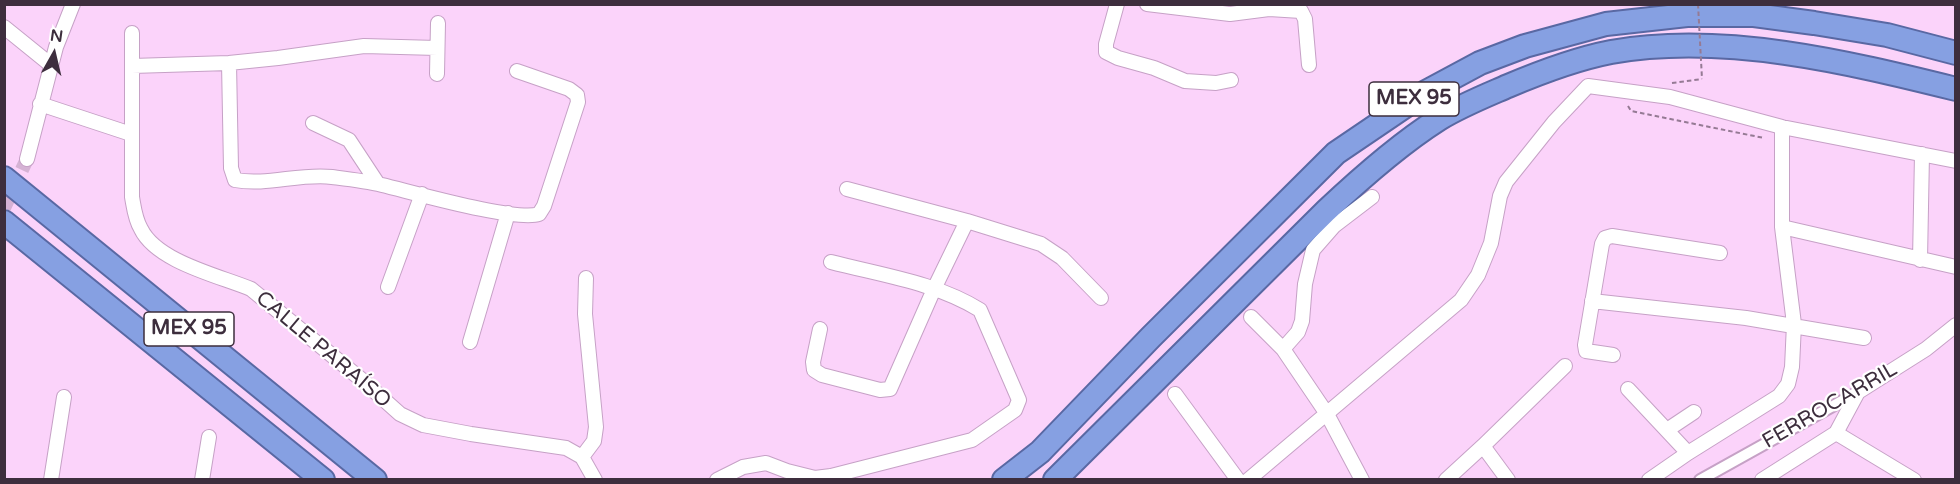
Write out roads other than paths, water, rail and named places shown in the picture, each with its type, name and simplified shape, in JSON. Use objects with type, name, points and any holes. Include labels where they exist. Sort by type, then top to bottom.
[{"type":"highway","name":"MEX 95","points":[[1004,480],[1040,452],[1151,337],[1336,153],[1426,92],[1480,63],[1525,46],[1605,24],[1687,15],[1754,15],[1814,23],[1887,35],[1956,53]]},
{"type":"highway","name":"MEX 95","points":[[1055,480],[1362,178],[1439,119],[1501,89],[1566,63],[1611,52],[1690,46],[1749,49],[1814,57],[1956,89]]},
{"type":"highway","name":"MEX 95","points":[[4,178],[375,480]]},
{"type":"highway","name":"MEX 95","points":[[4,222],[323,480]]},
{"type":"street","points":[[27,159],[51,65],[73,4]]},
{"type":"street","points":[[1117,4],[1106,52],[1185,81],[1216,83],[1231,80]]},
{"type":"street","points":[[1147,4],[1230,14],[1269,9],[1301,11],[1305,20],[1309,64]]},
{"type":"street","points":[[437,74],[438,23]]},
{"type":"street","points":[[4,27],[51,65]]},
{"type":"street","name":"CALLE PARAÍSO","points":[[132,33],[130,134],[132,197],[141,232],[156,246],[195,269],[251,289],[400,414],[423,425],[566,448],[582,457]]},
{"type":"street","points":[[132,66],[229,63],[309,55],[364,46],[437,48]]},
{"type":"street","points":[[229,63],[231,168],[235,180],[249,183],[328,176],[378,184],[531,217],[539,214],[544,206],[578,102],[577,95],[569,89],[518,71]]},
{"type":"street","points":[[1248,480],[1461,300],[1478,275],[1491,243],[1500,196],[1506,182],[1554,122],[1588,86],[1671,97],[1782,134],[1956,161]]},
{"type":"street","points":[[40,104],[130,134]]},
{"type":"street","points":[[313,123],[349,140],[378,184]]},
{"type":"street","points":[[1649,480],[1779,396],[1788,384],[1792,367],[1794,324],[1782,227],[1782,134]]},
{"type":"street","points":[[1920,260],[1922,154]]},
{"type":"street","points":[[847,189],[967,221],[1041,244],[1062,258],[1101,298]]},
{"type":"street","points":[[388,287],[422,194]]},
{"type":"street","points":[[1283,349],[1298,332],[1302,321],[1305,284],[1313,250],[1334,226],[1372,197]]},
{"type":"street","points":[[470,342],[508,213]]},
{"type":"street","points":[[820,329],[813,362],[814,370],[822,375],[880,390],[890,389],[967,221]]},
{"type":"street","points":[[1782,227],[1956,267]]},
{"type":"street","points":[[1613,355],[1586,351],[1585,345],[1602,244],[1605,238],[1612,236],[1720,253]]},
{"type":"street","points":[[717,480],[743,467],[766,463],[815,478],[831,476],[972,440],[1015,410],[1019,400],[980,310],[970,303],[934,289],[831,262]]},
{"type":"street","points":[[586,278],[585,314],[596,427],[594,441],[582,457],[595,480]]},
{"type":"street","points":[[1592,301],[1794,324],[1864,338]]},
{"type":"street","points":[[1251,316],[1283,349],[1327,414],[1362,480]]},
{"type":"street","name":"FERROCARRIL","points":[[1700,480],[1858,392],[1926,349],[1956,325]]},
{"type":"street","points":[[1446,480],[1565,366]]},
{"type":"street","points":[[1628,389],[1688,453]]},
{"type":"street","points":[[1762,480],[1836,433],[1858,392]]},
{"type":"street","points":[[1175,394],[1238,480]]},
{"type":"street","points":[[51,480],[64,397]]},
{"type":"street","points":[[1667,430],[1694,412]]},
{"type":"street","points":[[1836,433],[1914,480]]},
{"type":"street","points":[[202,480],[209,437]]},
{"type":"street","points":[[1483,446],[1508,480]]},
{"type":"tunnel","points":[[4,208],[27,159]]}]
